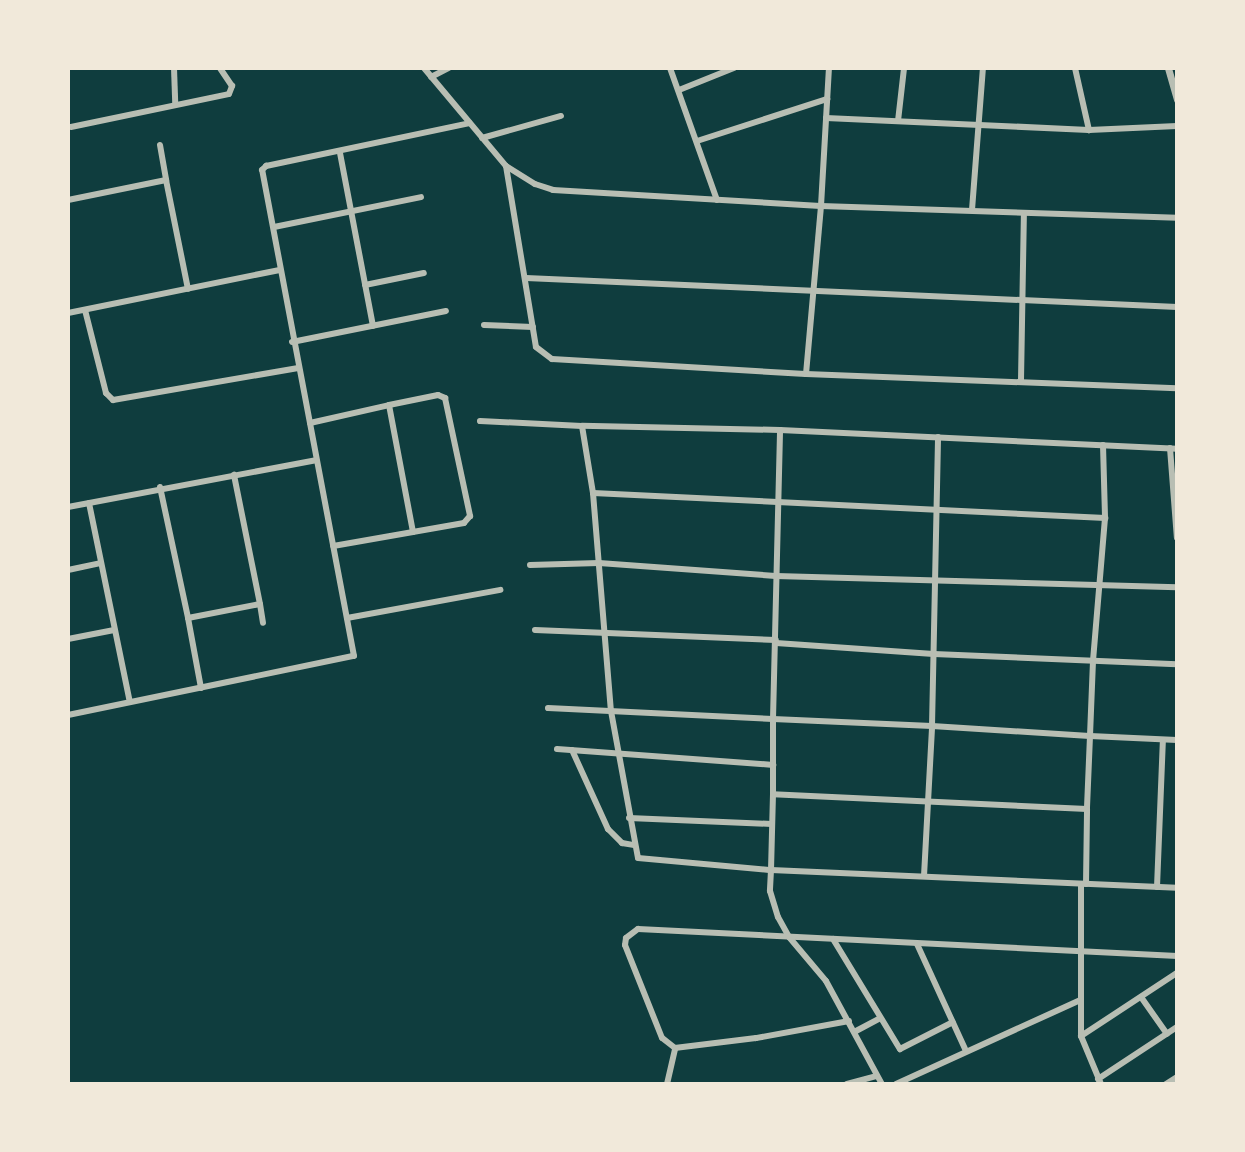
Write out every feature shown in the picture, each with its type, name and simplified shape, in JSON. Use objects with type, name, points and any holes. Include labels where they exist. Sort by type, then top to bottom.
[{"type":"street","points":[[174,68],[175,103]]},
{"type":"street","points":[[71,127],[232,93],[232,86],[220,68]]},
{"type":"street","points":[[424,68],[506,166],[535,184],[553,190],[821,206],[1177,218]]},
{"type":"street","points":[[431,77],[449,68]]},
{"type":"street","points":[[670,68],[717,200]]},
{"type":"street","points":[[679,90],[734,68]]},
{"type":"street","points":[[806,374],[829,68]]},
{"type":"street","points":[[898,121],[904,68]]},
{"type":"street","points":[[972,210],[983,68]]},
{"type":"street","points":[[1075,68],[1089,130]]},
{"type":"street","points":[[1168,68],[1175,80],[1177,100]]},
{"type":"street","points":[[697,141],[827,99]]},
{"type":"street","points":[[482,138],[561,116]]},
{"type":"street","points":[[826,118],[1089,130],[1177,126]]},
{"type":"street","points":[[68,715],[352,657],[354,653],[292,342],[262,168],[470,123]]},
{"type":"street","points":[[160,145],[188,289]]},
{"type":"street","points":[[340,153],[373,326]]},
{"type":"street","points":[[506,166],[536,347],[552,359],[806,374],[1177,388]]},
{"type":"street","points":[[68,200],[166,180]]},
{"type":"street","points":[[274,227],[421,197]]},
{"type":"street","points":[[1021,380],[1024,214]]},
{"type":"street","points":[[68,313],[280,270]]},
{"type":"street","points":[[365,285],[424,273]]},
{"type":"street","points":[[526,278],[1177,307]]},
{"type":"street","points":[[85,310],[106,393],[113,400],[298,368]]},
{"type":"street","points":[[292,342],[446,311]]},
{"type":"street","points":[[484,325],[533,327]]},
{"type":"street","points":[[310,423],[438,395],[445,398],[470,516],[464,523],[333,546]]},
{"type":"street","points":[[389,405],[413,532]]},
{"type":"street","points":[[480,421],[780,430],[1173,449],[1177,538]]},
{"type":"street","points":[[582,426],[593,493],[611,711],[633,845],[642,860],[771,870],[1177,888]]},
{"type":"street","points":[[780,430],[770,891],[789,937],[826,981],[856,1031],[882,1084]]},
{"type":"street","points":[[924,876],[932,726],[938,437]]},
{"type":"street","points":[[1103,445],[1105,518],[1093,661],[1079,953],[1081,1036],[1100,1082],[1177,1027]]},
{"type":"street","points":[[68,507],[160,487],[316,460]]},
{"type":"street","points":[[234,475],[263,623]]},
{"type":"street","points":[[160,487],[201,688]]},
{"type":"street","points":[[593,493],[1105,518]]},
{"type":"street","points":[[89,503],[130,702]]},
{"type":"street","points":[[68,570],[100,563]]},
{"type":"street","points":[[530,565],[599,563],[776,576],[1177,587]]},
{"type":"street","points":[[347,618],[500,590]]},
{"type":"street","points":[[188,618],[260,604]]},
{"type":"street","points":[[68,639],[114,630]]},
{"type":"street","points":[[535,630],[776,642],[934,654],[1177,664]]},
{"type":"street","points":[[548,708],[1177,740]]},
{"type":"street","points":[[1157,887],[1163,740]]},
{"type":"street","points":[[557,749],[773,765]]},
{"type":"street","points":[[572,750],[608,829],[622,843],[633,845]]},
{"type":"street","points":[[773,794],[1087,809]]},
{"type":"street","points":[[629,818],[772,824]]},
{"type":"street","points":[[849,1021],[756,1038],[675,1048],[666,1043],[660,1034],[625,945],[630,934],[638,929],[1177,956]]},
{"type":"street","points":[[833,939],[900,1049],[953,1022]]},
{"type":"street","points":[[917,944],[966,1051]]},
{"type":"street","points":[[1081,1036],[1177,973]]},
{"type":"street","points":[[1141,997],[1167,1034]]},
{"type":"street","points":[[896,1084],[1080,1000]]},
{"type":"street","points":[[856,1031],[880,1018]]},
{"type":"street","points":[[667,1084],[675,1048]]},
{"type":"street","points":[[847,1084],[877,1076]]},
{"type":"street","points":[[1166,1084],[1177,1077]]}]
